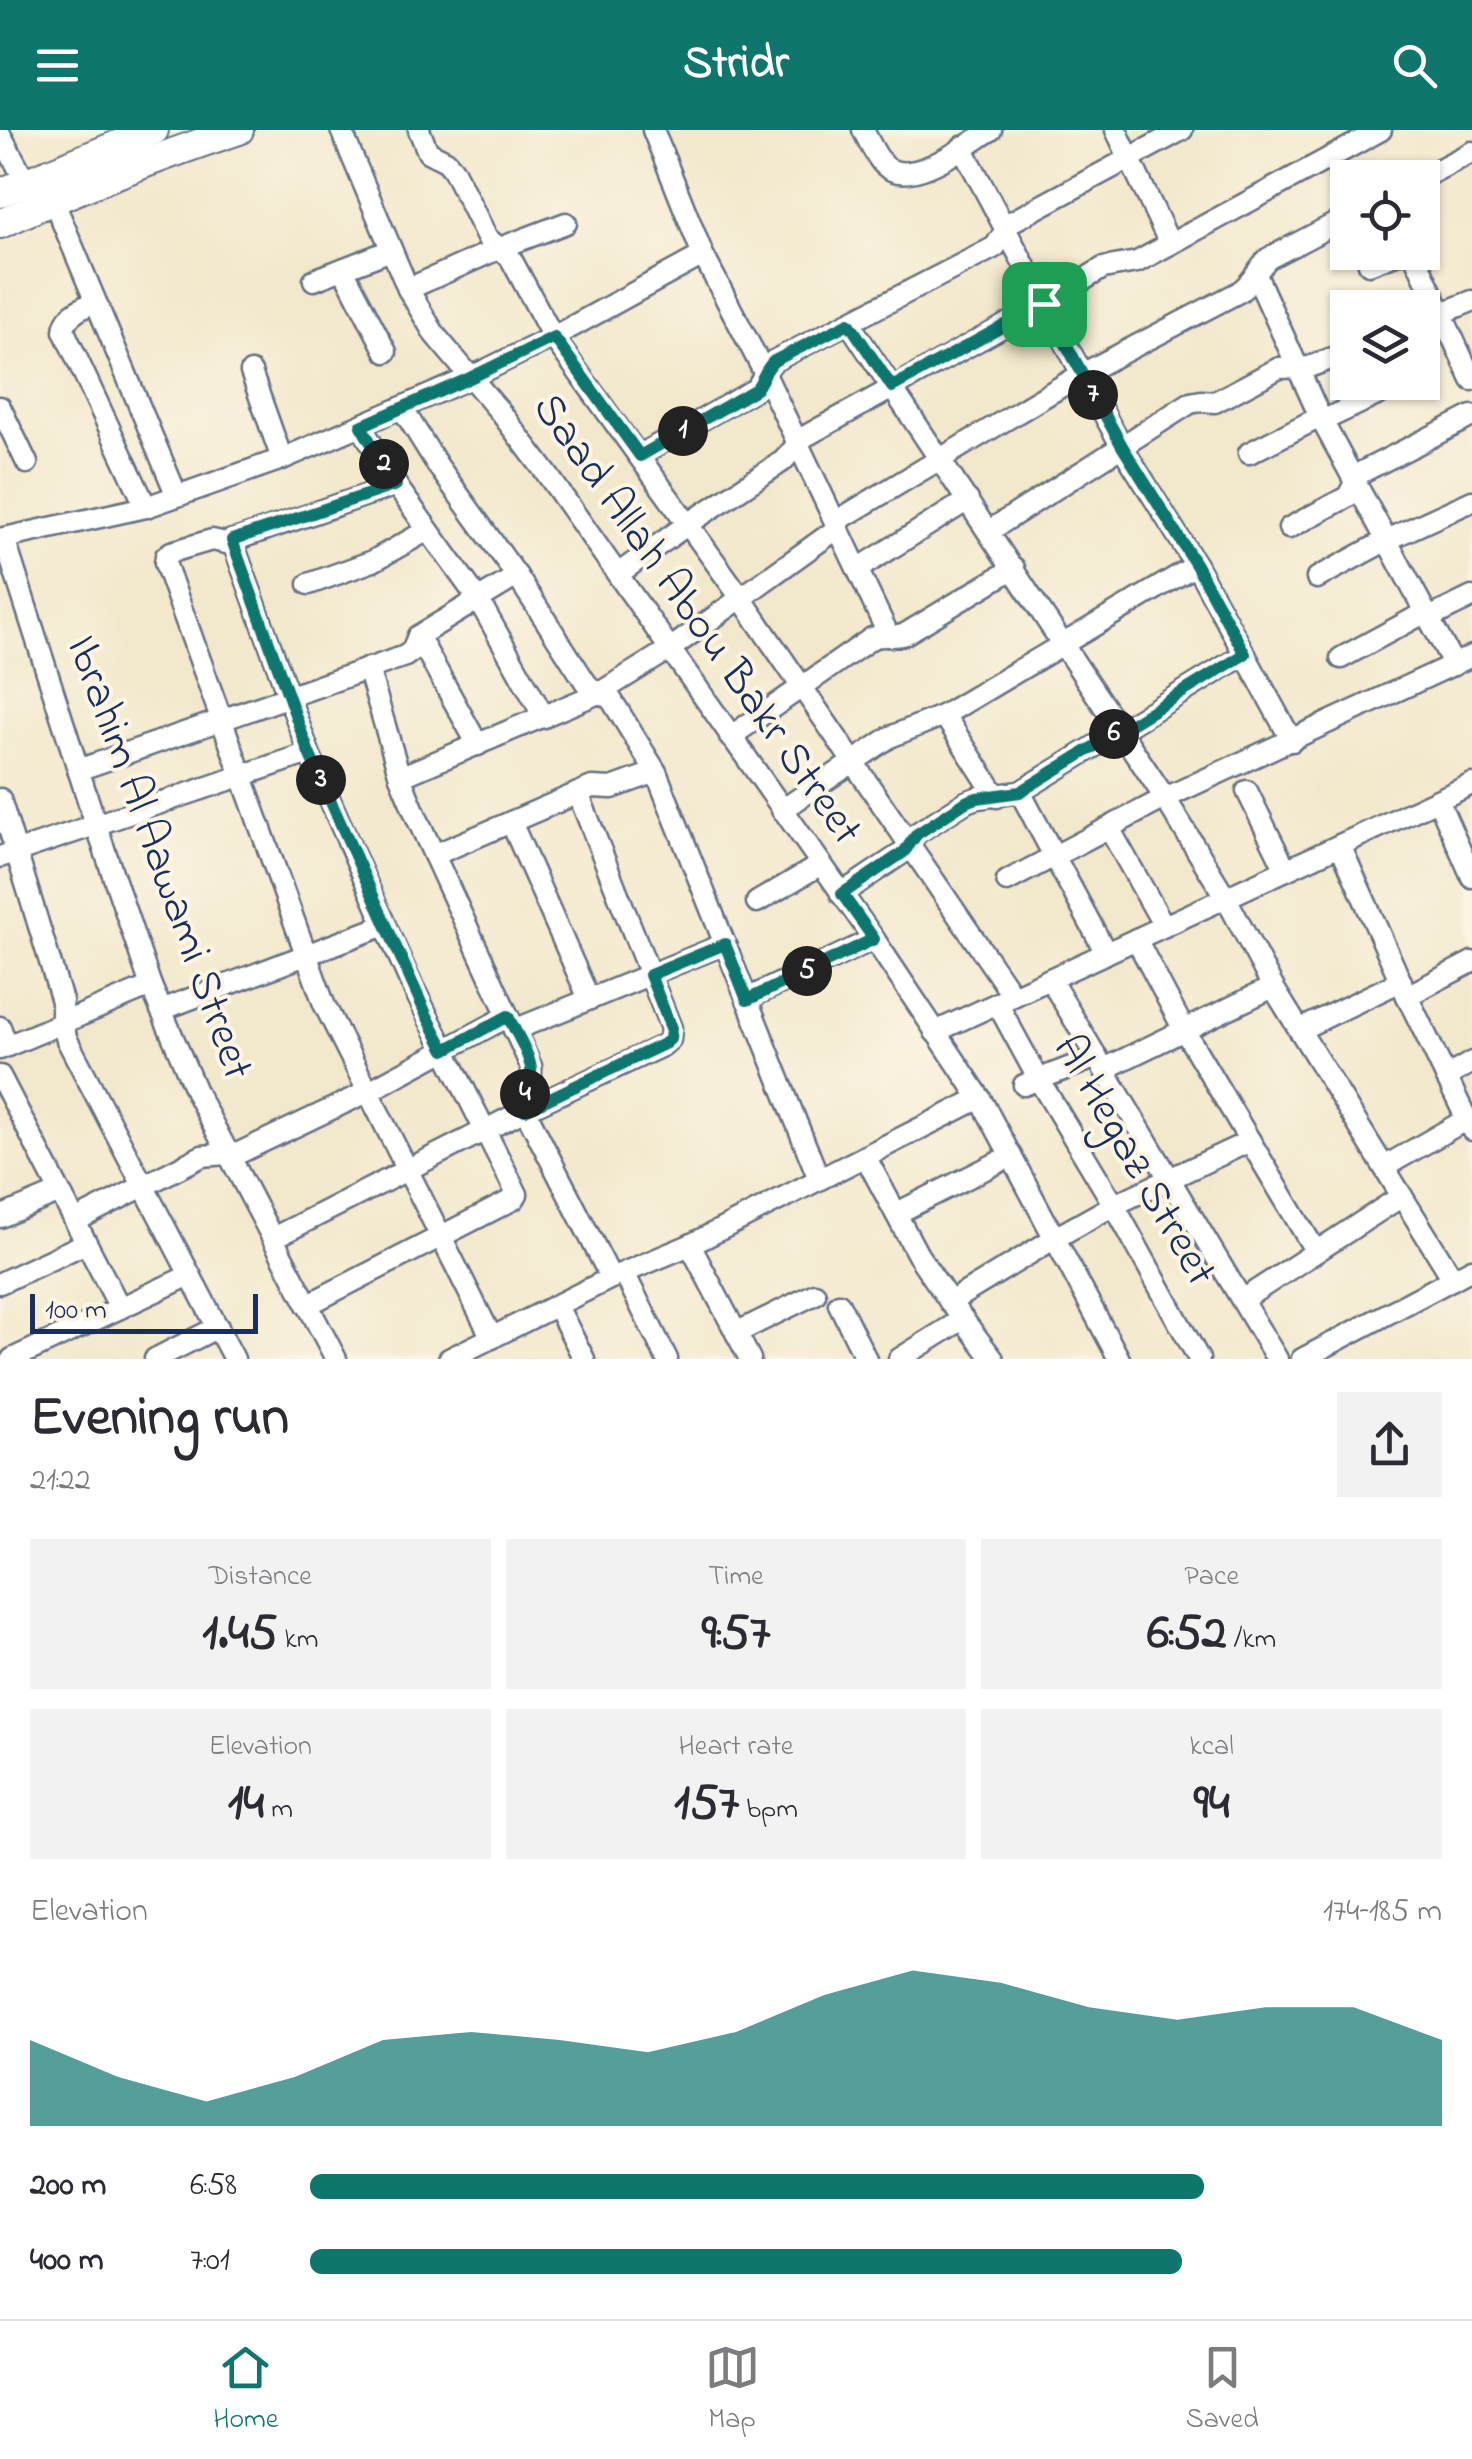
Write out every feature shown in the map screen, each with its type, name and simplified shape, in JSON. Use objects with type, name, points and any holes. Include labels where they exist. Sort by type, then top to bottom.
[{"type":"main road","points":[[0,224],[30,187],[154,130]]},
{"type":"main road","points":[[30,187],[144,163],[238,130]]},
{"type":"street","name":"Saad Allah Abou Bakr Street","points":[[341,130],[408,289],[435,335],[501,413],[874,939],[980,1098],[1119,1359]]},
{"type":"street","name":"Al Hegaz Street","points":[[419,130],[428,152],[453,168],[487,238],[510,257],[554,337],[741,598],[910,845],[1005,1000],[1032,1082],[1114,1205],[1199,1359]]},
{"type":"street","points":[[654,130],[703,255],[890,636]]},
{"type":"street","points":[[863,130],[885,166],[901,174],[920,171],[991,130]]},
{"type":"street","points":[[1116,130],[1170,244]]},
{"type":"street","points":[[640,456],[756,389],[774,361],[995,248],[1016,219],[1182,130]]},
{"type":"street","points":[[618,574],[782,462],[804,436],[1102,268],[1137,262],[1381,130]]},
{"type":"street","points":[[0,134],[95,301],[177,496]]},
{"type":"street","points":[[962,147],[1082,374],[1196,565],[1292,741]]},
{"type":"street","points":[[1440,169],[1472,152]]},
{"type":"street","points":[[408,289],[566,224]]},
{"type":"street","points":[[400,776],[602,692],[670,649],[837,525],[940,459],[1082,374],[1239,292],[1269,258],[1330,226]]},
{"type":"street","points":[[314,280],[391,250]]},
{"type":"street","points":[[2,538],[146,507],[282,458],[470,378],[703,255]]},
{"type":"street","points":[[343,268],[386,352]]},
{"type":"street","points":[[1008,881],[1165,798],[1463,660],[1428,615],[1321,419],[1256,277]]},
{"type":"street","points":[[95,301],[70,316],[64,331],[146,507]]},
{"type":"street","points":[[1440,314],[1472,301]]},
{"type":"street","points":[[849,323],[1165,798],[1226,898],[1273,987],[1402,1196],[1462,1274],[1302,1359]]},
{"type":"street","points":[[1440,330],[1472,380]]},
{"type":"street","points":[[989,531],[1190,404],[1215,402],[1279,368],[1298,369],[1330,359]]},
{"type":"street","points":[[251,372],[282,458]]},
{"type":"street","points":[[1249,453],[1364,400]]},
{"type":"street","points":[[0,407],[27,463]]},
{"type":"street","points":[[402,408],[586,682],[611,699],[656,772],[819,1179]]},
{"type":"street","points":[[1289,528],[1347,497],[1362,472],[1472,416]]},
{"type":"street","points":[[361,426],[396,485],[478,599],[544,717]]},
{"type":"street","points":[[396,485],[226,542],[208,540],[171,552],[166,556],[165,566],[324,1004],[492,1338]]},
{"type":"street","points":[[858,569],[968,500]]},
{"type":"street","points":[[1317,578],[1387,540],[1472,502]]},
{"type":"street","points":[[309,584],[373,560],[428,530]]},
{"type":"street","name":"Ibrahim Al Aawami Street","points":[[2,538],[151,986],[198,1094],[336,1359]]},
{"type":"street","points":[[232,540],[309,753],[408,979],[517,1192],[516,1197],[307,1304]]},
{"type":"street","points":[[782,810],[890,737],[944,715],[1196,565]]},
{"type":"street","points":[[730,736],[872,638],[905,634],[1014,568]]},
{"type":"street","points":[[78,770],[409,654],[418,636],[516,576]]},
{"type":"street","points":[[1342,658],[1472,597]]},
{"type":"street","points":[[418,636],[478,745]]},
{"type":"street","points":[[842,894],[904,852],[917,834],[966,802],[1020,792],[1245,654]]},
{"type":"street","points":[[368,668],[400,776],[532,1072],[525,1110],[667,1359]]},
{"type":"street","points":[[944,715],[997,796]]},
{"type":"street","points":[[8,854],[309,753]]},
{"type":"street","points":[[434,855],[596,786],[612,788],[656,772]]},
{"type":"street","points":[[936,1032],[1472,784]]},
{"type":"street","points":[[1247,791],[1286,870]]},
{"type":"street","points":[[1020,792],[1106,953]]},
{"type":"street","points":[[272,1238],[670,1039],[671,1028],[578,793]]},
{"type":"street","points":[[0,799],[8,854],[62,1001],[67,1040],[234,1359]]},
{"type":"street","points":[[1438,800],[1472,877]]},
{"type":"street","points":[[511,822],[589,1000]]},
{"type":"street","points":[[1109,828],[1164,926]]},
{"type":"street","points":[[1340,845],[1469,1125],[1384,1167]]},
{"type":"street","points":[[757,902],[820,864]]},
{"type":"street","points":[[162,1010],[385,924]]},
{"type":"street","points":[[747,1000],[874,939]]},
{"type":"street","points":[[1136,939],[1184,1030],[1316,1252]]},
{"type":"street","points":[[75,1221],[202,1156],[231,1155],[367,1092],[445,1050],[511,1023],[589,1000],[725,944]]},
{"type":"street","points":[[1299,1030],[1472,963]]},
{"type":"street","points":[[1050,979],[1277,1359]]},
{"type":"street","points":[[2,1041],[62,1023],[151,986]]},
{"type":"street","points":[[1032,1082],[1100,1064],[1184,1030],[1273,987]]},
{"type":"street","points":[[1446,1077],[1472,1062]]},
{"type":"street","points":[[0,1076],[120,1308]]},
{"type":"street","points":[[449,1359],[690,1245],[980,1098]]},
{"type":"street","points":[[899,1359],[956,1310],[1055,1238],[1114,1205],[1250,1141]]},
{"type":"street","points":[[864,1156],[918,1255],[993,1359]]},
{"type":"street","points":[[896,1213],[1010,1156]]},
{"type":"street","points":[[0,1218],[60,1192]]},
{"type":"street","points":[[1242,1300],[1402,1196]]},
{"type":"street","points":[[0,1283],[86,1243]]},
{"type":"street","points":[[690,1245],[750,1359]]},
{"type":"street","points":[[18,1358],[190,1276]]},
{"type":"street","points":[[736,1333],[815,1294]]},
{"type":"street","points":[[839,1304],[864,1358]]},
{"type":"street","points":[[557,1306],[584,1359]]},
{"type":"street","points":[[156,1359],[218,1327]]},
{"type":"route","points":[[1044,304],[1122,446],[1196,565],[1245,654],[1020,792],[966,802],[917,834],[904,852],[842,894],[874,939],[747,1000],[725,944],[650,975],[671,1028],[670,1039],[525,1110],[531,1066],[508,1016],[445,1050],[408,979],[309,753],[232,540],[396,485],[361,426],[554,337],[640,456],[756,389],[774,361],[849,323],[892,387],[1044,304]]}]
